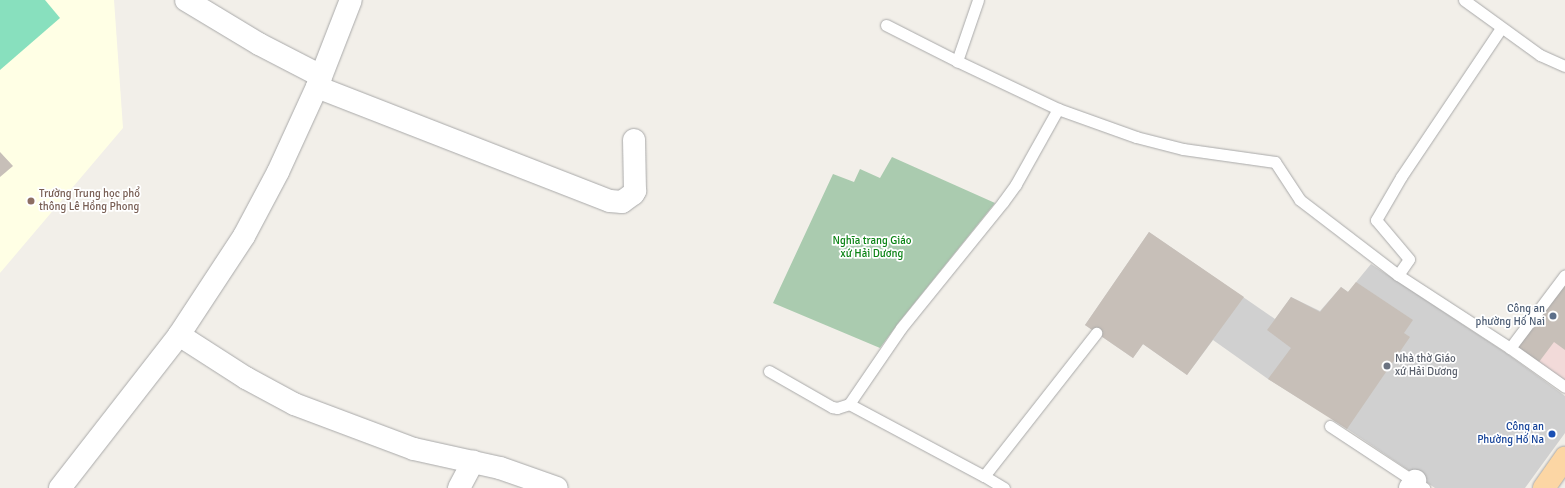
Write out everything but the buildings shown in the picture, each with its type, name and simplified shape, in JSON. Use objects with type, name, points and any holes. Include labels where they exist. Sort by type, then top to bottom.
[{"type":"main road","points":[[1544,488],[1565,458]]},
{"type":"street","points":[[186,0],[319,82],[610,201],[622,202],[635,191],[634,140]]},
{"type":"street","points":[[60,488],[179,335],[244,236],[278,172],[319,82],[351,0]]},
{"type":"street","points":[[179,335],[246,378],[294,404],[414,449],[500,468],[557,488]]},
{"type":"street","points":[[459,488],[473,462]]},
{"type":"lane","points":[[957,61],[978,0]]},
{"type":"lane","points":[[1464,0],[1540,55],[1565,66]]},
{"type":"lane","points":[[886,25],[1058,109],[1136,137],[1183,149],[1275,162],[1300,200],[1398,275],[1510,348],[1565,387]]},
{"type":"lane","points":[[1398,275],[1409,259],[1376,220],[1401,177],[1501,28]]},
{"type":"lane","points":[[769,371],[832,407],[837,408],[849,404],[901,328],[1016,184],[1058,109]]},
{"type":"lane","points":[[1510,348],[1565,275]]},
{"type":"lane","points":[[984,476],[1096,332]]},
{"type":"lane","points":[[849,404],[1004,488]]},
{"type":"lane","points":[[1330,426],[1416,486]]},
{"type":"shaded area","name":"Trường Trung học phổ thông Lê Hồng Phong","points":[[0,0],[114,0],[123,128],[0,273]]},
{"type":"shaded area","name":"Nhà thờ Giáo xứ Hải Dương","points":[[1149,232],[1275,319],[1291,297],[1320,311],[1341,287],[1348,292],[1371,264],[1506,353],[1565,396],[1565,433],[1525,488],[1435,488],[1334,420],[1268,379],[1213,340],[1187,375],[1143,344],[1133,358],[1085,325]]},
{"type":"shaded area","name":"Công an phường Hố Nai","points":[[1565,285],[1565,381],[1518,347]]},
{"type":"green space","points":[[0,0],[45,0],[60,18],[0,70]]},
{"type":"green space","name":"Nghĩa trang Giáo xứ Hải Dương","points":[[892,157],[995,203],[899,322],[880,348],[773,303],[833,174],[854,182],[860,169],[880,178]]},
{"type":"place","name":"Trường Trung học phổ thông Lê Hồng Phong","points":[[31,201]]},
{"type":"place","name":"Công an phường Hố Nai","points":[[1553,316]]},
{"type":"place","name":"Nhà thờ Giáo xứ Hải Dương","points":[[1387,366]]},
{"type":"place","name":"Công an Phường Hố Na","points":[[1552,434]]}]
